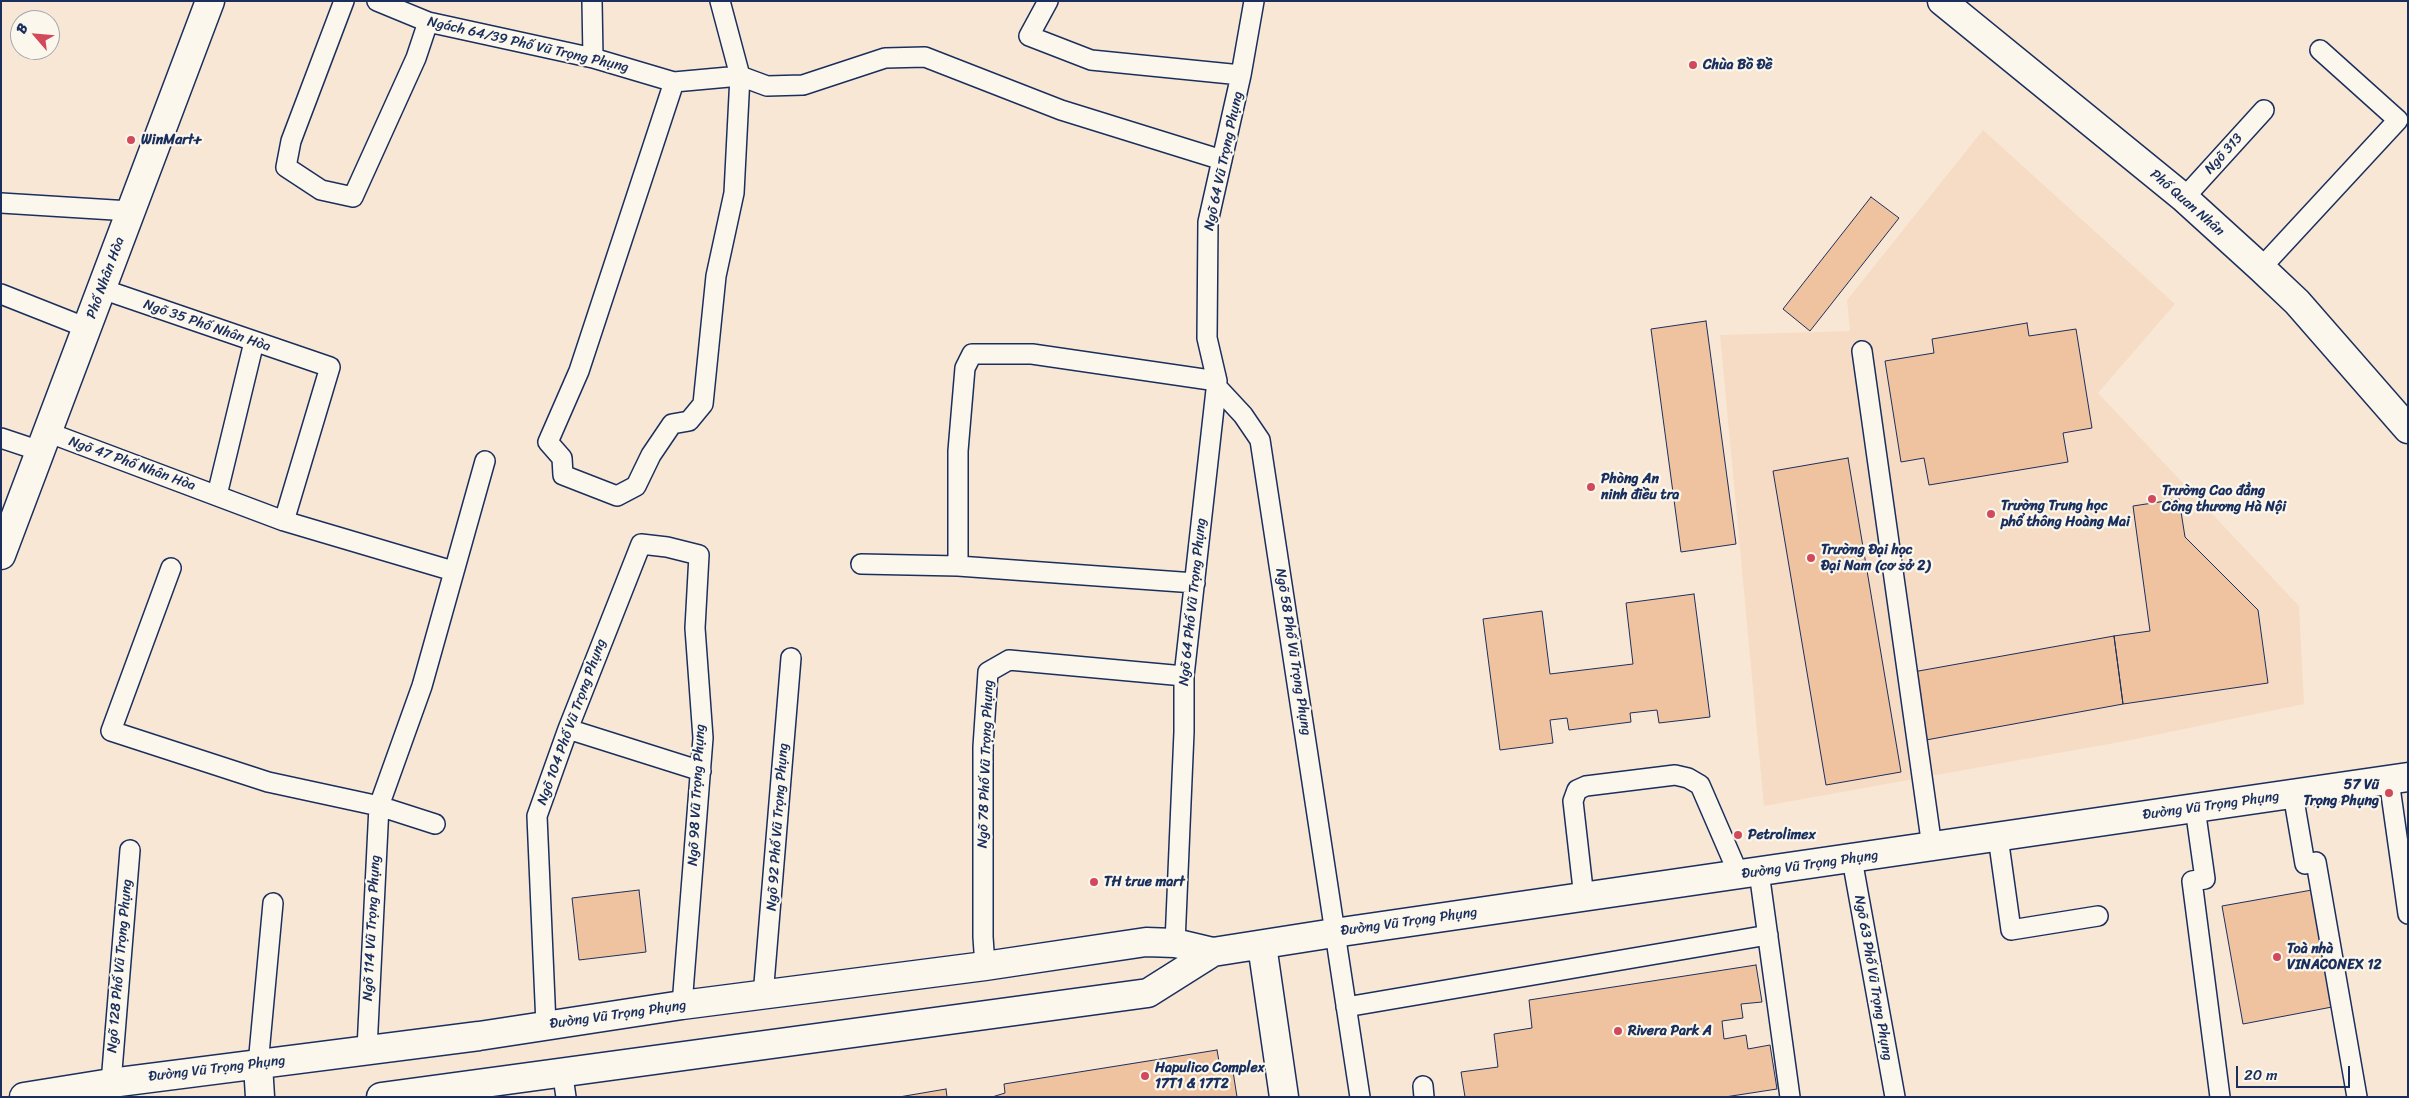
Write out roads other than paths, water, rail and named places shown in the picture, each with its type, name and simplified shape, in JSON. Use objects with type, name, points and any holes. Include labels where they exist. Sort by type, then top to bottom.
[{"type":"street","name":"Phố Quan Nhân","points":[[1942,1],[2184,198],[2261,268],[2297,302],[2408,429]]},
{"type":"street","name":"Phố Nhân Hòa","points":[[1,554],[102,290],[203,3]]},
{"type":"street","name":"Đường Vũ Trọng Phụng","points":[[24,1097],[111,1083],[258,1065],[682,1005],[985,966],[1146,942],[1175,944],[1213,952],[2398,779]]},
{"type":"street","points":[[1262,945],[1284,1097]]},
{"type":"street","name":"Đường Vũ Trọng Phụng","points":[[381,1097],[564,1084],[1148,993],[1213,952]]},
{"type":"street","points":[[258,1065],[260,1097]]},
{"type":"lane","points":[[344,1],[291,141],[286,166],[321,190],[353,197],[416,58],[428,22]]},
{"type":"lane","name":"Ngách 64/39 Phố Vũ Trọng Phụng","points":[[377,1],[428,22],[593,58],[674,82],[740,76]]},
{"type":"lane","points":[[592,1],[593,58]]},
{"type":"lane","points":[[674,82],[579,371],[548,442],[562,458],[563,475],[617,496],[636,486],[651,455],[672,424],[689,421],[704,404],[716,276],[734,193],[740,76],[720,1]]},
{"type":"lane","points":[[1048,1],[1029,36],[1092,60],[1241,75]]},
{"type":"lane","name":"Ngõ 64 Vũ Trọng Phụng","points":[[1216,384],[1207,338],[1208,222],[1241,75],[1254,1]]},
{"type":"lane","points":[[2261,268],[2403,123],[2320,50]]},
{"type":"lane","points":[[740,76],[767,86],[803,85],[885,58],[925,57],[1061,110],[1222,160]]},
{"type":"lane","name":"Ngõ 313","points":[[2184,198],[2264,110]]},
{"type":"lane","points":[[1,203],[130,211]]},
{"type":"lane","name":"Ngõ 35 Phố Nhân Hòa","points":[[102,290],[330,367],[284,521]]},
{"type":"lane","points":[[1,294],[87,328]]},
{"type":"lane","points":[[217,495],[254,342]]},
{"type":"lane","points":[[1862,351],[1932,847]]},
{"type":"lane","points":[[958,566],[958,451],[965,368],[972,354],[1032,354],[1216,384]]},
{"type":"lane","name":"Ngõ 64 Phố Vũ Trọng Phụng","points":[[1175,944],[1184,732],[1184,676],[1216,384]]},
{"type":"lane","name":"Ngõ 58 Phố Vũ Trọng Phụng","points":[[1216,384],[1260,440],[1360,1097]]},
{"type":"lane","name":"Ngõ 47 Phố Nhân Hòa","points":[[1,438],[44,442],[217,495],[284,521],[453,571]]},
{"type":"lane","name":"Ngõ 114 Vũ Trọng Phụng","points":[[367,1049],[379,806],[422,686],[485,461]]},
{"type":"lane","name":"Ngõ 104 Phố Vũ Trọng Phụng","points":[[546,1025],[537,816],[568,729],[641,544],[667,547],[699,555]]},
{"type":"lane","name":"Ngõ 98 Vũ Trọng Phụng","points":[[682,1005],[703,738],[695,628],[699,555]]},
{"type":"lane","points":[[862,564],[958,566],[1194,583]]},
{"type":"lane","points":[[171,568],[110,731],[268,782],[379,806],[435,824]]},
{"type":"lane","name":"Ngõ 92 Phố Vũ Trọng Phụng","points":[[763,996],[791,658]]},
{"type":"lane","name":"Ngõ 78 Phố Vũ Trọng Phụng","points":[[985,966],[983,937],[983,747],[988,672],[1009,660],[1184,676]]},
{"type":"lane","points":[[568,729],[701,771]]},
{"type":"lane","points":[[1584,898],[1573,801],[1577,790],[1586,786],[1675,775],[1688,778],[1700,785],[1749,874],[1768,935],[1790,1097]]},
{"type":"lane","points":[[2398,779],[2408,914]]},
{"type":"lane","points":[[2293,794],[2305,864],[2316,862],[2357,1097]]},
{"type":"lane","points":[[2195,808],[2205,879],[2192,881],[2220,1097]]},
{"type":"lane","points":[[1998,837],[2011,930],[2098,916]]},
{"type":"lane","name":"Ngõ 128 Phố Vũ Trọng Phụng","points":[[111,1083],[130,850]]},
{"type":"lane","name":"Ngõ 63 Phố Vũ Trọng Phụng","points":[[1852,859],[1894,1097]]},
{"type":"lane","points":[[258,1065],[273,903]]},
{"type":"lane","points":[[1346,1008],[1768,935]]},
{"type":"place","name":"Chùa Bồ Đề","points":[[1693,65]]},
{"type":"place","name":"WinMart+","points":[[131,140]]},
{"type":"place","name":"Phòng An ninh điều tra","points":[[1591,487]]},
{"type":"place","name":"Trường Cao đẳng Công thương Hà Nội","points":[[2152,499]]},
{"type":"place","name":"Trường Trung học phổ thông Hoàng Mai","points":[[1991,514]]},
{"type":"place","name":"Trường Đại học Đại Nam (cơ sở 2)","points":[[1811,558]]},
{"type":"place","name":"57 Vũ Trọng Phụng","points":[[2389,793]]},
{"type":"place","name":"Petrolimex","points":[[1738,835]]},
{"type":"place","name":"TH true mart","points":[[1094,882]]},
{"type":"place","name":"Toà nhà VINACONEX 12","points":[[2277,957]]},
{"type":"place","name":"Rivera Park A","points":[[1618,1031]]},
{"type":"place","name":"Hapulico Complex 17T1 & 17T2","points":[[1145,1076]]}]
